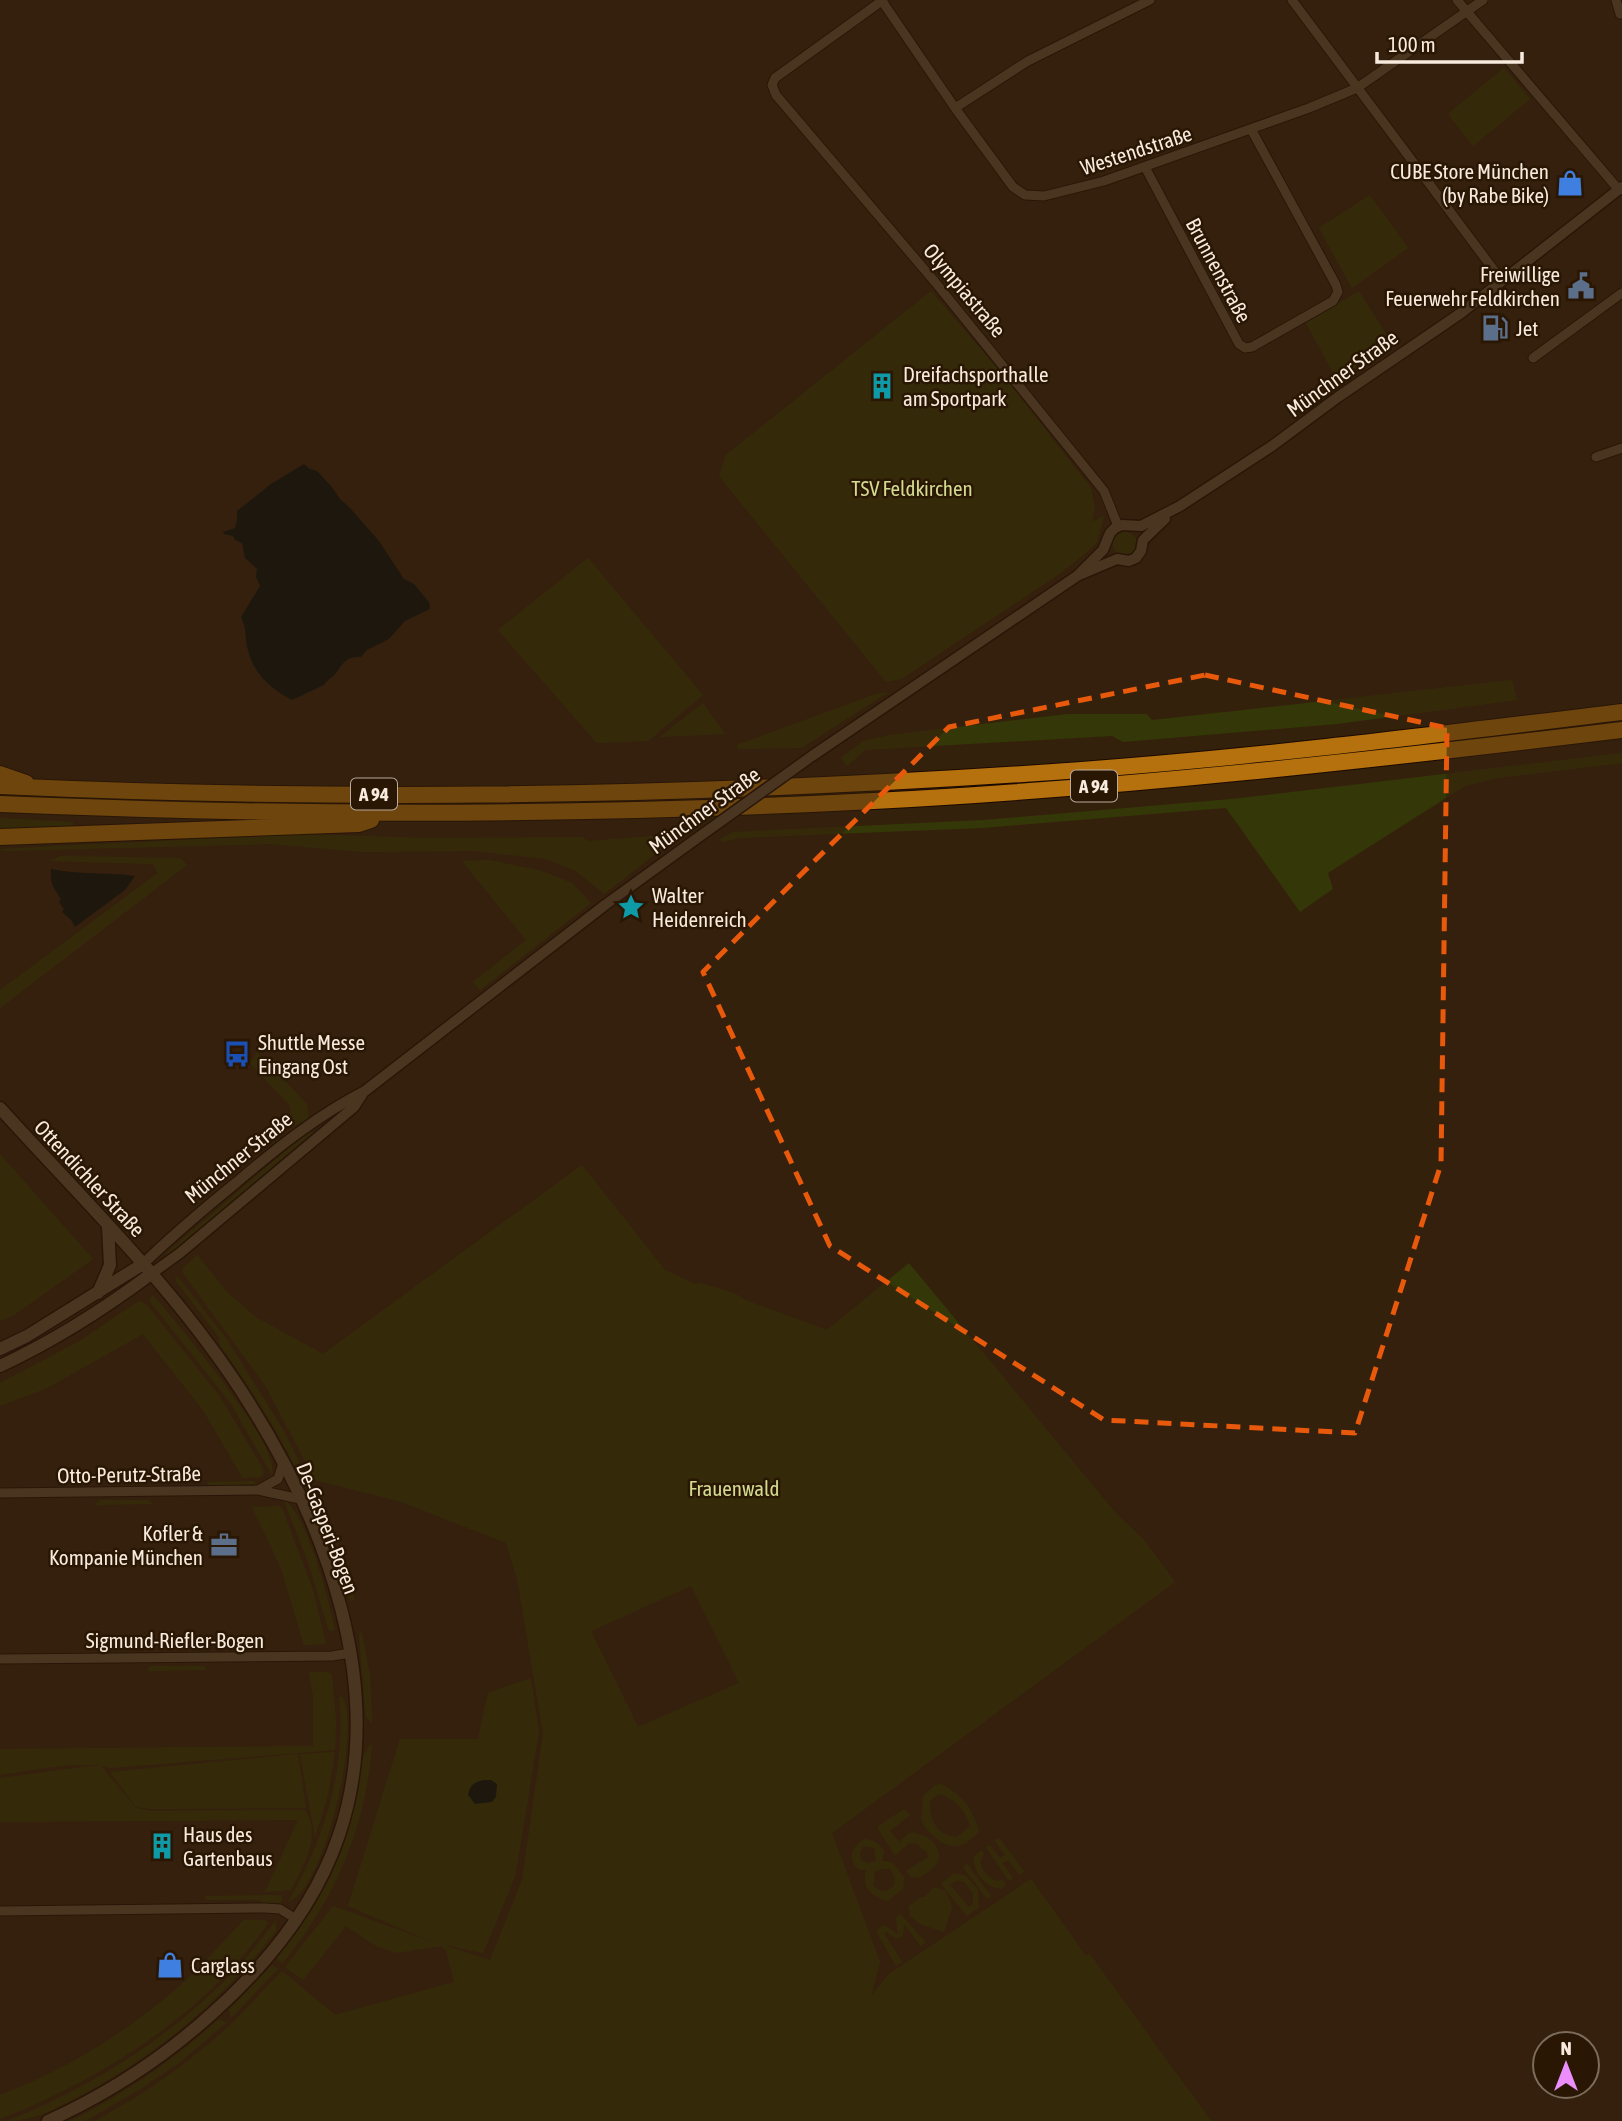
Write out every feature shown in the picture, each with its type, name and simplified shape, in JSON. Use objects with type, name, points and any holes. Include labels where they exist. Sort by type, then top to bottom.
[{"type":"highway","name":"A 94","points":[[0,786],[299,794],[551,794],[869,783],[1056,772],[1214,758],[1622,712]]},
{"type":"highway","name":"A 94","points":[[0,804],[208,812],[393,814],[697,809],[877,801],[1063,789],[1371,761],[1622,730]]},
{"type":"highway","points":[[0,774],[38,788]]},
{"type":"highway","points":[[0,837],[359,824],[393,814]]},
{"type":"main road","name":"Ottendichler Straße","points":[[0,1108],[147,1269]]},
{"type":"main road","points":[[97,1294],[110,1265],[108,1226]]},
{"type":"main road","points":[[0,1349],[147,1269]]},
{"type":"main road","points":[[0,1366],[34,1350],[85,1320],[147,1269]]},
{"type":"main road","name":"De-Gasperi-Bogen","points":[[48,2121],[119,2085],[156,2060],[196,2028],[249,1978],[296,1919],[316,1885],[338,1836],[355,1762],[356,1720],[350,1653],[332,1583],[300,1499],[266,1431],[231,1376],[147,1269]]},
{"type":"street","name":"Westendstraße","points":[[883,0],[955,108],[1013,187],[1025,195],[1044,196],[1145,167],[1357,88],[1483,0]]},
{"type":"street","name":"Olympiastraße","points":[[883,0],[775,78],[772,85],[776,95],[952,302],[1104,491],[1118,526]]},
{"type":"street","points":[[955,108],[1028,61],[1150,0]]},
{"type":"street","points":[[1292,0],[1502,281]]},
{"type":"street","points":[[1457,0],[1621,188]]},
{"type":"street","points":[[1615,0],[1620,14]]},
{"type":"street","name":"Brunnenstraße","points":[[1145,167],[1239,344],[1245,348],[1252,347],[1333,301],[1338,292],[1251,129]]},
{"type":"street","name":"Münchner Straße","points":[[147,1269],[185,1225],[288,1140],[365,1091],[595,913],[812,756],[1077,576],[1103,550],[1110,533],[1118,526],[1142,526],[1180,506],[1291,433],[1338,397],[1461,313],[1621,188]]},
{"type":"street","points":[[1533,358],[1622,293]]},
{"type":"street","points":[[1597,457],[1622,449]]},
{"type":"street","name":"Münchner Straße","points":[[1077,576],[1117,559],[1129,561],[1136,558],[1141,551],[1143,540],[1180,506]]},
{"type":"street","points":[[1134,527],[1143,540]]},
{"type":"street","points":[[1107,544],[1110,553],[1117,559]]},
{"type":"street","name":"Münchner Straße","points":[[147,1269],[180,1253],[353,1107],[365,1091]]},
{"type":"street","points":[[258,1490],[278,1479],[283,1463]]},
{"type":"street","name":"Otto-Perutz-Straße","points":[[0,1493],[258,1490],[300,1499]]},
{"type":"street","name":"Sigmund-Riefler-Bogen","points":[[0,1659],[332,1656],[350,1653]]},
{"type":"street","points":[[0,1911],[265,1908],[280,1909],[296,1919]]},
{"type":"highlighted area","points":[[1205,675],[1447,728],[1441,1164],[1355,1433],[1104,1420],[830,1246],[703,972],[949,727]]},
{"type":"green space","points":[[1504,68],[1530,99],[1473,146],[1448,114]]},
{"type":"green space","points":[[1370,195],[1408,248],[1352,288],[1319,228]]},
{"type":"green space","name":"TSV Feldkirchen","points":[[931,291],[1002,374],[1091,488],[1095,507],[1092,522],[1104,516],[1097,542],[1058,575],[901,679],[886,682],[719,476],[726,455]]},
{"type":"green space","points":[[1359,291],[1392,344],[1337,380],[1306,323]]},
{"type":"green space","points":[[1125,532],[1133,536],[1137,544],[1133,552],[1125,556],[1117,552],[1113,544],[1117,536]]},
{"type":"green space","points":[[588,558],[703,695],[648,741],[597,743],[498,630]]},
{"type":"green space","points":[[1512,680],[1517,700],[1337,724],[1123,742],[1112,736],[865,750],[847,766],[841,758],[863,741],[890,735],[1067,714],[1147,714],[1152,720]]},
{"type":"green space","points":[[889,692],[801,748],[738,749],[737,745],[873,695]]},
{"type":"green space","points":[[703,703],[725,734],[660,737]]},
{"type":"green space","points":[[1622,753],[1622,763],[1498,778],[1465,786],[1328,873],[1333,889],[1300,912],[1226,808],[983,828],[740,838],[723,842],[720,839],[733,832],[983,820],[1231,799]]},
{"type":"green space","points":[[0,818],[73,822],[74,827],[0,829]]},
{"type":"green space","points":[[299,834],[427,838],[581,837],[589,841],[662,835],[667,845],[604,894],[576,871],[546,859],[475,851],[364,852],[272,844],[0,849]]},
{"type":"green space","points":[[60,856],[180,858],[187,865],[0,1008],[0,990],[158,873],[153,864],[50,861]]},
{"type":"green space","points":[[488,860],[539,870],[572,883],[591,903],[480,990],[473,982],[526,940],[462,861]]},
{"type":"green space","points":[[257,1052],[307,1104],[309,1119],[292,1127],[290,1106],[250,1063]]},
{"type":"green space","points":[[310,1130],[312,1133],[169,1255],[166,1253]]},
{"type":"green space","points":[[0,1154],[93,1259],[14,1315],[0,1321]]},
{"type":"green space","name":"Frauenwald","points":[[582,1165],[665,1270],[695,1284],[734,1293],[745,1300],[827,1330],[909,1263],[1114,1511],[1144,1540],[1175,1582],[832,1833],[880,1962],[871,1996],[889,1974],[1031,1879],[1086,1956],[1089,1953],[1211,2121],[95,2121],[148,2090],[198,2053],[236,2019],[282,1971],[335,2015],[454,1982],[446,1950],[441,1946],[396,1953],[378,1947],[346,1926],[303,1980],[285,1967],[333,1906],[435,1943],[348,1906],[400,1739],[478,1739],[488,1693],[531,1678],[539,1732],[515,1877],[483,1953],[440,1944],[490,1960],[522,1880],[543,1733],[517,1578],[506,1543],[402,1502],[315,1480],[266,1387],[183,1273],[183,1268],[197,1255],[228,1293],[257,1318],[323,1354]],"holes":[[[691,1586],[739,1683],[638,1727],[591,1631]]]},
{"type":"green space","points":[[175,1277],[178,1277],[226,1338],[285,1433],[323,1512],[355,1600],[351,1601],[344,1588],[307,1492],[278,1435],[220,1345],[219,1337]]},
{"type":"green space","points":[[153,1295],[244,1412],[270,1460],[272,1475],[231,1404],[149,1300]]},
{"type":"green space","points":[[139,1301],[147,1305],[220,1397],[262,1467],[264,1472],[261,1477],[243,1478],[203,1410],[143,1334],[47,1388],[0,1406],[0,1383],[78,1342]]},
{"type":"green space","points":[[255,1481],[255,1484],[209,1486],[207,1482]]},
{"type":"green space","points":[[283,1498],[292,1508],[309,1540],[335,1630],[329,1631],[308,1562]]},
{"type":"green space","points":[[99,1500],[149,1500],[153,1504],[95,1505]]},
{"type":"green space","points":[[279,1506],[313,1590],[326,1644],[304,1645],[281,1568],[252,1507]]},
{"type":"green space","points":[[362,1632],[370,1677],[372,1723],[366,1717],[365,1709],[359,1633]]},
{"type":"green space","points":[[150,1666],[204,1666],[207,1670],[147,1671]]},
{"type":"green space","points":[[309,1672],[328,1672],[332,1675],[336,1721],[335,1750],[110,1768],[72,1765],[0,1775],[0,1749],[313,1746],[313,1696]]},
{"type":"green space","points":[[339,1697],[342,1697],[347,1714],[347,1740],[336,1807],[314,1870],[301,1892],[288,1902],[312,1854],[330,1803],[339,1751]]},
{"type":"green space","points":[[372,1743],[363,1804],[345,1861],[317,1915],[282,1964],[277,1958],[315,1905],[335,1866],[350,1826],[364,1756]]},
{"type":"green space","points":[[335,1752],[328,1795],[315,1837],[300,1754]]},
{"type":"green space","points":[[298,1754],[306,1808],[136,1807],[110,1772]]},
{"type":"green space","points":[[101,1766],[136,1808],[151,1811],[305,1810],[312,1830],[311,1840],[305,1861],[291,1890],[265,1892],[298,1820],[0,1822],[0,1778]]},
{"type":"green space","points":[[941,1784],[955,1792],[966,1803],[973,1816],[979,1832],[964,1844],[955,1846],[943,1843],[928,1831],[921,1820],[923,1796],[935,1785]],"holes":[[[938,1794],[959,1805],[966,1815],[970,1826],[957,1837],[939,1830],[933,1821],[930,1801]]]},
{"type":"green space","points":[[904,1809],[910,1815],[890,1831],[899,1842],[909,1833],[920,1834],[931,1841],[938,1851],[936,1865],[919,1878],[911,1877],[906,1871],[928,1857],[927,1852],[916,1843],[909,1843],[895,1856],[877,1827]]},
{"type":"green space","points":[[999,1838],[1024,1871],[1020,1875],[1008,1860],[1002,1863],[1013,1878],[1009,1881],[986,1847],[990,1845],[1000,1858],[1005,1855],[995,1841]]},
{"type":"green space","points":[[864,1839],[878,1844],[884,1851],[882,1861],[892,1862],[904,1877],[903,1889],[888,1901],[869,1890],[865,1882],[866,1870],[859,1870],[855,1866],[852,1853]],"holes":[[[864,1846],[874,1848],[876,1861],[867,1863],[861,1860],[860,1852]],[[890,1869],[895,1877],[894,1886],[886,1891],[873,1886],[875,1871]]]},
{"type":"green space","points":[[982,1850],[984,1854],[981,1866],[995,1881],[1003,1880],[1006,1884],[1001,1889],[990,1886],[978,1873],[974,1856]]},
{"type":"green space","points":[[967,1864],[991,1896],[987,1899],[963,1867]]},
{"type":"green space","points":[[953,1874],[965,1875],[978,1890],[979,1907],[967,1916],[941,1884]],"holes":[[[955,1881],[963,1881],[973,1893],[973,1904],[969,1907],[950,1885]]]},
{"type":"green space","points":[[934,1887],[946,1891],[952,1907],[944,1932],[920,1924],[910,1916],[909,1906],[925,1897]]},
{"type":"green space","points":[[282,1895],[281,1903],[262,1903],[260,1900],[207,1900],[205,1896]]},
{"type":"green space","points":[[900,1914],[926,1942],[921,1946],[904,1924],[903,1936],[897,1939],[884,1933],[902,1962],[896,1966],[876,1931],[884,1925],[898,1934],[896,1918]]},
{"type":"green space","points":[[244,1920],[265,1920],[268,1923],[243,1956],[214,1987],[182,2015],[112,2064],[75,2085],[0,2119],[0,2095],[50,2074],[120,2032],[164,2000],[192,1975]]},
{"type":"green space","points":[[276,1920],[276,1931],[234,1980],[187,2024],[162,2043],[109,2079],[63,2105],[36,2116],[7,2121],[84,2085],[156,2040],[220,1985],[250,1954]]},
{"type":"green space","points":[[272,1965],[278,1969],[231,2018],[229,2010]]},
{"type":"green space","points":[[218,2020],[227,2022],[179,2063],[85,2121],[70,2121],[147,2076]]},
{"type":"shaded area","points":[[304,464],[317,471],[379,541],[404,579],[414,584],[429,602],[430,609],[405,621],[389,639],[367,650],[361,657],[346,660],[324,685],[292,700],[264,680],[250,658],[241,617],[260,586],[256,577],[257,569],[245,558],[242,543],[223,532],[235,528],[237,511],[271,484]]},
{"type":"shaded area","points":[[51,869],[135,876],[125,890],[75,927],[62,912],[64,909],[52,883]]},
{"type":"shaded area","points":[[484,1780],[497,1784],[496,1797],[492,1802],[475,1804],[468,1795],[469,1792],[473,1784]]},
{"type":"place","name":"CUBE Store München (by Rabe Bike)","points":[[1570,183]]},
{"type":"place","name":"Freiwillige Feuerwehr Feldkirchen","points":[[1581,286]]},
{"type":"place","name":"Jet","points":[[1495,328]]},
{"type":"place","name":"Dreifachsporthalle am Sportpark","points":[[882,386]]},
{"type":"place","name":"Walter Heidenreich","points":[[631,907]]},
{"type":"place","name":"Shuttle Messe Eingang Ost","points":[[237,1054]]},
{"type":"place","name":"Kofler & Kompanie München","points":[[224,1545]]},
{"type":"place","name":"Haus des Gartenbaus","points":[[162,1846]]},
{"type":"place","name":"Carglass","points":[[170,1965]]}]
